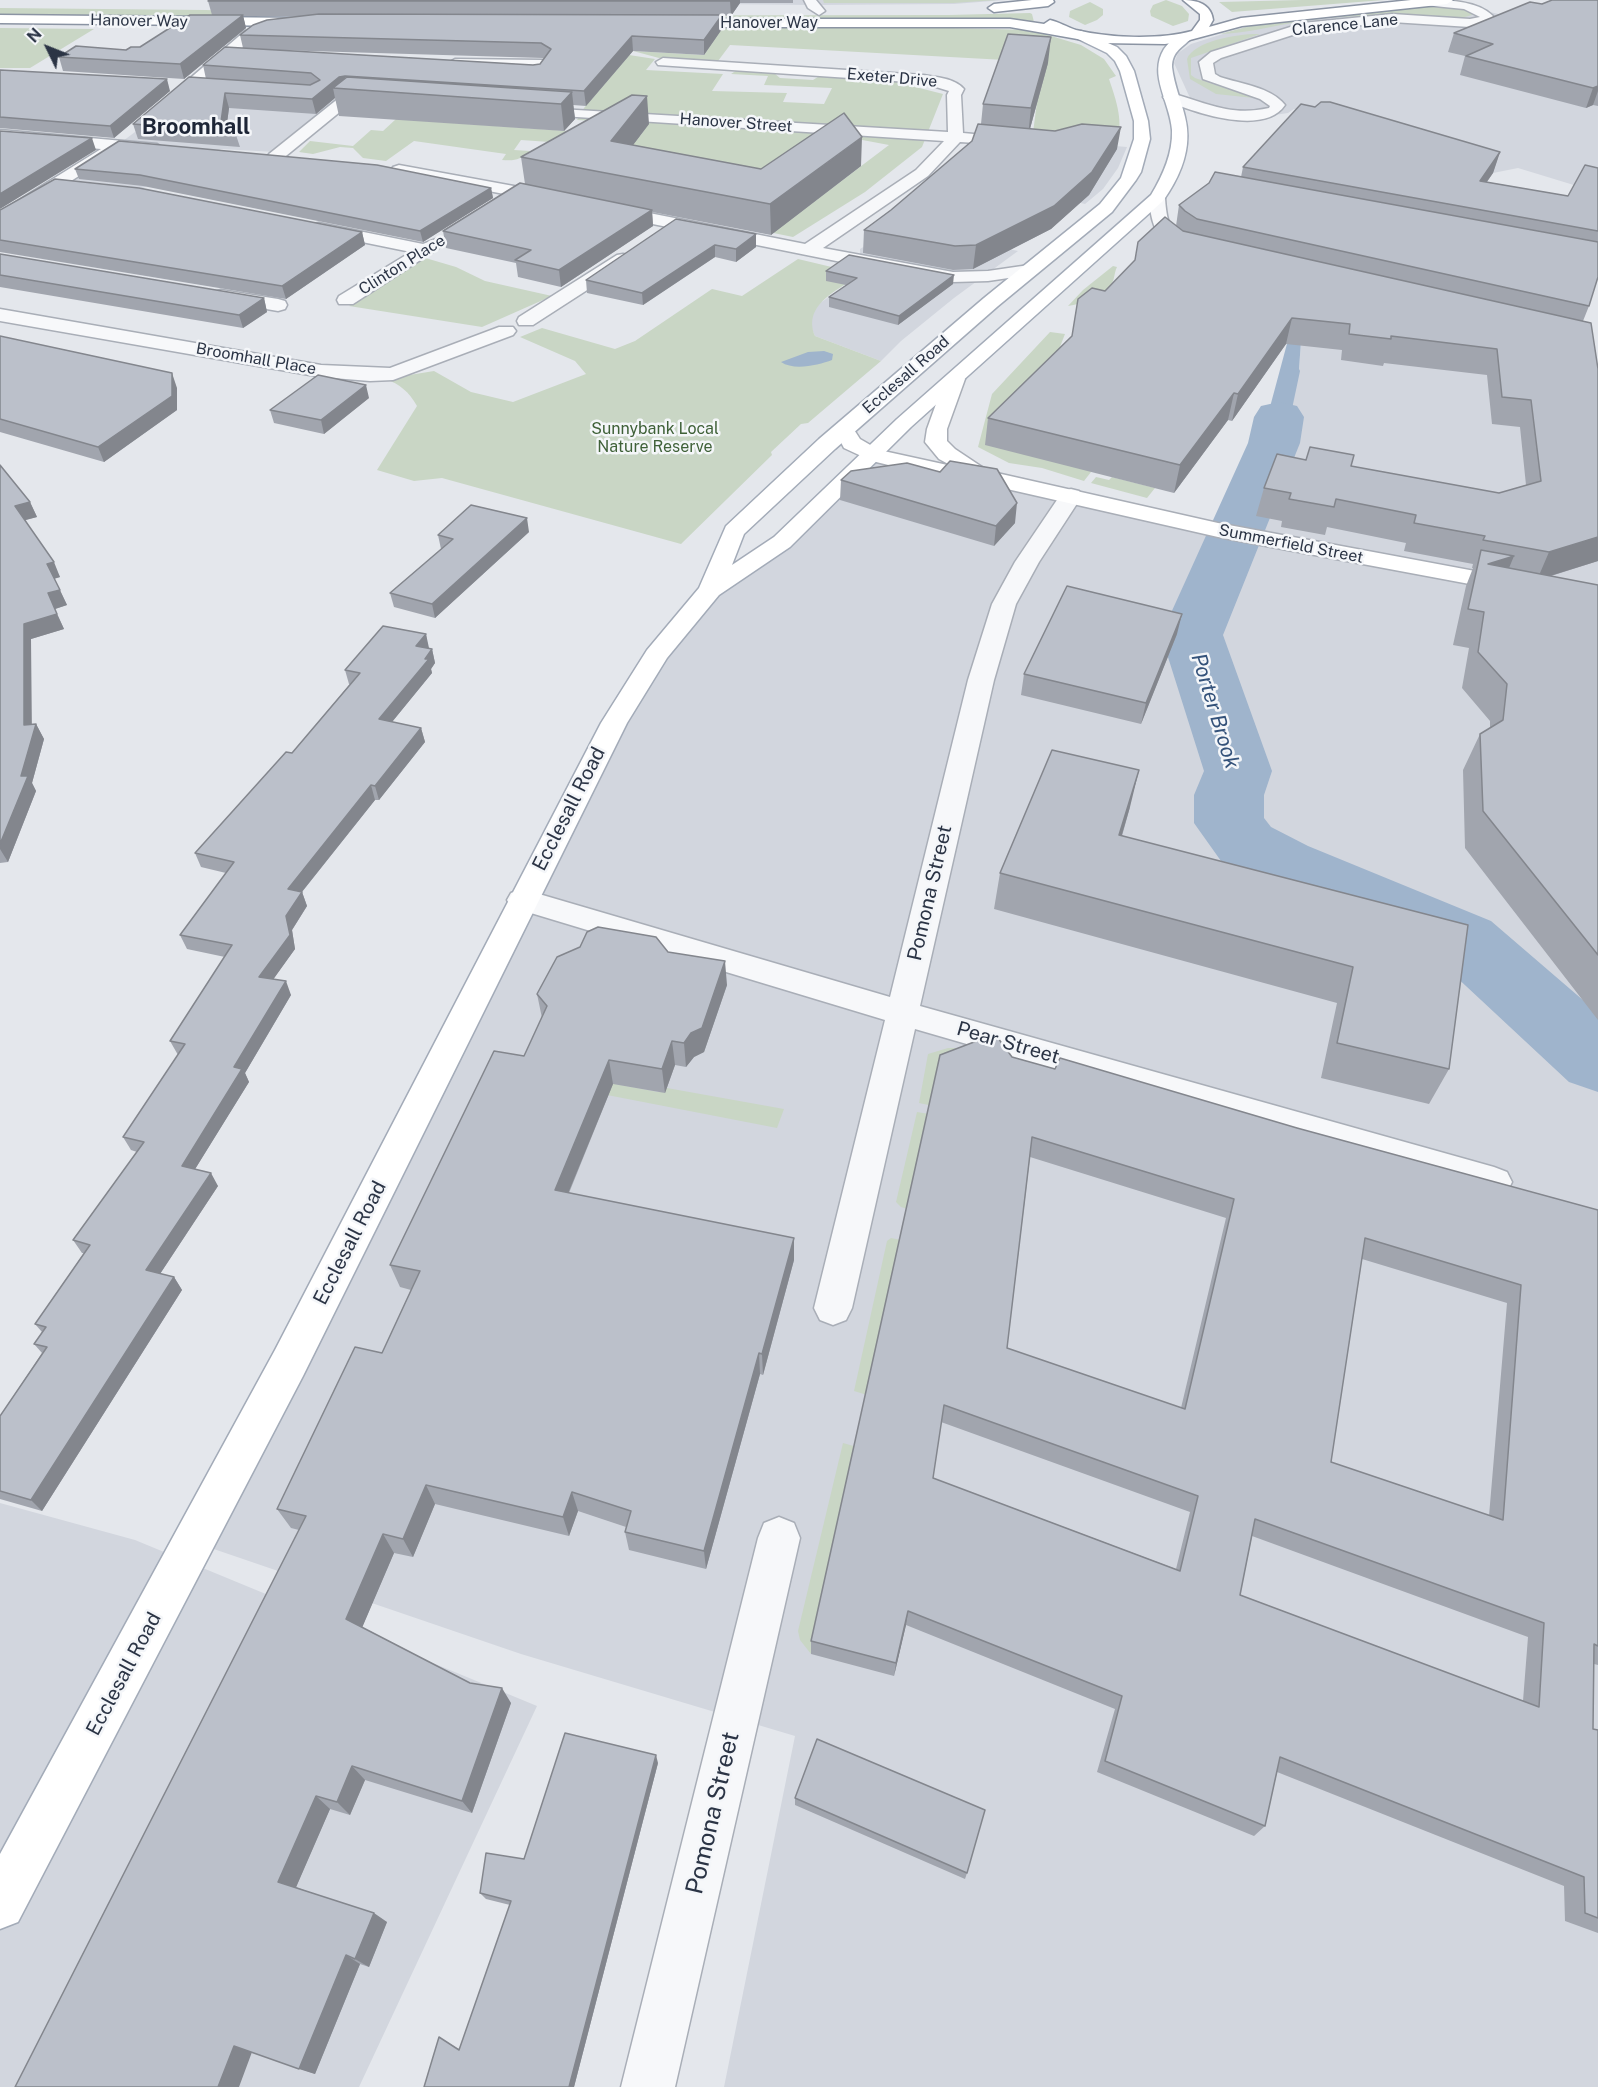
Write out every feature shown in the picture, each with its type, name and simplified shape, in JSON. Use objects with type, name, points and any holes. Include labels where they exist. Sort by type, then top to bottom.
[{"type":"main road","points":[[1189,0],[1206,13],[1208,20],[1192,35]]},
{"type":"main road","name":"Hanover Way","points":[[661,23],[1010,24],[1126,41],[1192,35],[1235,23],[1310,13],[1447,0]]},
{"type":"main road","points":[[1050,1],[1040,10],[1040,15],[1052,25],[1075,34]]},
{"type":"main road","name":"Hanover Way","points":[[742,9],[813,5],[976,9],[1050,1]]},
{"type":"main road","name":"Hanover Way","points":[[88,6],[266,8]]},
{"type":"main road","name":"Hanover Way","points":[[0,19],[318,22]]},
{"type":"main road","name":"Ecclesall Road","points":[[710,590],[734,531],[844,429],[991,302],[1106,208],[1128,180],[1133,172],[1142,139],[1141,121],[1126,71],[1121,59],[1112,50],[1075,34]]},
{"type":"main road","name":"Ecclesall Road","points":[[0,1904],[289,1363],[453,1044],[522,900],[614,723],[656,655],[710,590],[782,542],[872,454],[1157,198],[1171,177],[1179,150],[1178,119],[1170,97],[1165,59],[1173,46],[1192,35]]},
{"type":"main road","name":"Ecclesall Road","points":[[935,437],[955,379]]},
{"type":"main road","name":"Summerfield Street","points":[[844,429],[852,443],[872,454],[942,471],[985,477],[1218,530],[1598,601]]},
{"type":"main road","name":"Summerfield Street","points":[[935,437],[937,444],[947,454],[985,477]]},
{"type":"street","name":"Clarence Lane","points":[[1170,97],[1198,108],[1224,114],[1262,115],[1274,111],[1278,105],[1257,92],[1208,76],[1206,62],[1216,55],[1300,27],[1392,18],[1470,23],[1484,20],[1487,16],[1469,7],[1428,2]]},
{"type":"street","points":[[150,119],[255,32],[318,22]]},
{"type":"street","points":[[225,55],[242,56]]},
{"type":"street","name":"Exeter Drive","points":[[663,62],[922,79],[945,83],[957,89],[954,95],[956,137]]},
{"type":"street","points":[[543,64],[535,74],[440,65],[543,64]]},
{"type":"street","points":[[163,84],[214,88]]},
{"type":"street","points":[[297,160],[269,157],[349,97],[389,101]]},
{"type":"street","name":"Hanover Street","points":[[510,108],[1032,144]]},
{"type":"street","points":[[2,216],[117,146],[134,132]]},
{"type":"street","points":[[0,135],[170,150]]},
{"type":"street","points":[[808,250],[922,173],[956,137]]},
{"type":"street","points":[[381,168],[563,201]]},
{"type":"street","points":[[57,184],[78,186]]},
{"type":"street","points":[[500,203],[519,192]]},
{"type":"street","points":[[1157,198],[1158,212],[1167,240],[1185,250],[1207,255]]},
{"type":"street","points":[[596,207],[953,277],[995,275],[1029,270]]},
{"type":"street","points":[[651,239],[673,223]]},
{"type":"street","points":[[302,225],[426,250]]},
{"type":"street","name":"Clinton Place","points":[[346,300],[454,232]]},
{"type":"street","points":[[526,321],[635,250]]},
{"type":"street","points":[[953,277],[975,289],[991,302]]},
{"type":"street","points":[[200,292],[278,305]]},
{"type":"street","name":"Broomhall Place","points":[[0,315],[321,371],[370,375],[393,374],[506,331]]},
{"type":"street","name":"Pomona Street","points":[[833,1308],[981,680],[1004,604],[1027,562],[1071,496]]},
{"type":"street","name":"Pear Street","points":[[522,900],[902,1013],[1519,1189]]},
{"type":"street","name":"Pomona Street","points":[[648,2087],[779,1538]]},
{"type":"shaded area","points":[[622,0],[1005,0],[954,4],[812,5],[620,3]]},
{"type":"shaded area","points":[[1598,0],[1598,190],[1518,168],[1493,173],[1294,109],[1288,113],[1241,120],[1196,111],[1174,63],[1178,53],[1191,44],[1245,27],[1454,4],[1512,17]]},
{"type":"shaded area","points":[[191,90],[339,99],[275,152],[221,149],[143,188],[71,180]]},
{"type":"shaded area","points":[[1080,143],[1127,147],[1118,168],[1103,189],[1085,204],[1019,189]]},
{"type":"shaded area","points":[[900,225],[1018,251],[954,298],[901,341],[881,361],[815,336],[810,325],[811,315],[816,306],[861,274],[860,249]]},
{"type":"shaded area","points":[[1302,327],[1598,395],[1598,2087],[724,2087],[795,1736],[521,1654],[202,1545],[522,900],[684,619],[782,542],[872,455],[1248,536],[1285,442],[1299,369]]},
{"type":"shaded area","points":[[0,1503],[135,1540],[537,1706],[359,2087],[0,2087]]},
{"type":"green space","points":[[823,0],[997,0],[953,3],[824,3]]},
{"type":"green space","points":[[1166,0],[1182,6],[1189,14],[1188,21],[1173,26],[1151,16],[1150,11],[1153,5]]},
{"type":"green space","points":[[1384,0],[1232,12],[1219,2]]},
{"type":"green space","points":[[1090,2],[1103,9],[1103,15],[1097,20],[1085,25],[1069,17],[1070,11]]},
{"type":"green space","points":[[1445,4],[1459,7],[1471,12],[1472,15],[1458,19],[1354,16],[1220,34],[1266,22]]},
{"type":"green space","points":[[0,8],[232,11],[226,19],[0,15]]},
{"type":"green space","points":[[1030,13],[1034,22],[289,18],[298,16]]},
{"type":"green space","points":[[0,28],[94,29],[30,68],[0,68]]},
{"type":"green space","points":[[575,28],[1031,30],[1081,45],[1104,59],[1116,76],[1109,79],[1118,112],[1118,137],[1116,146],[1031,148],[1037,102],[1005,60],[730,45],[718,61],[659,58],[633,51],[704,55],[710,46],[640,42]]},
{"type":"green space","points":[[1260,34],[1191,58],[1191,75],[1195,78],[1254,98],[1216,94],[1190,79],[1187,59],[1191,52],[1209,42],[1231,36]]},
{"type":"green space","points":[[629,55],[655,59],[646,70],[723,74],[712,91],[787,93],[783,102],[824,104],[832,88],[764,85],[768,76],[731,74],[737,70],[774,73],[780,78],[813,80],[821,75],[888,80],[943,94],[922,147],[865,192],[793,237],[529,183],[807,207],[889,145],[857,139],[796,175],[564,143],[521,140],[514,150],[530,151],[520,158],[510,160],[502,160],[506,154],[414,141],[386,161],[363,158],[353,148],[340,147],[313,154],[299,152],[310,141],[353,146],[371,130],[383,131],[396,119],[640,136],[648,124],[577,120],[584,108]]},
{"type":"green space","points":[[422,257],[456,267],[485,281],[552,296],[482,327],[349,306]]},
{"type":"green space","name":"Sunnybank Local Nature Reserve","points":[[798,259],[861,274],[825,299],[814,315],[812,325],[815,336],[881,361],[808,423],[801,424],[681,544],[442,478],[414,481],[377,470],[417,406],[404,389],[385,379],[434,371],[471,392],[513,402],[586,374],[575,361],[520,337],[542,328],[615,349],[635,341],[712,289],[742,296]]},
{"type":"green space","points":[[1113,266],[1117,267],[1108,289],[1092,299],[1068,306],[1083,290]]},
{"type":"green space","points":[[1050,332],[1065,334],[1056,357],[1091,472],[1084,481],[1042,468],[1009,463],[978,447],[992,394]]},
{"type":"green space","points":[[1096,477],[1109,480],[1112,477],[1155,488],[1147,498],[1091,483]]},
{"type":"green space","points":[[948,1048],[969,1048],[938,1107],[919,1103],[928,1054]]},
{"type":"green space","points":[[541,1070],[658,1092],[667,1088],[784,1109],[777,1128],[535,1081]]},
{"type":"green space","points":[[917,1112],[929,1114],[908,1209],[896,1202]]},
{"type":"green space","points":[[891,1238],[901,1240],[867,1395],[854,1391],[887,1241]]},
{"type":"green space","points":[[843,1443],[857,1447],[811,1654],[800,1640],[798,1631]]},
{"type":"water","points":[[1302,327],[1300,371],[1285,442],[1252,525],[1227,519],[1256,459],[1288,340]]},
{"type":"water","points":[[824,351],[833,354],[832,360],[799,367],[781,362],[808,352]]},
{"type":"water","points":[[1215,547],[1243,553],[1216,621],[1186,614]]},
{"type":"building","points":[[209,0],[731,0],[208,1]]},
{"type":"building","points":[[1552,0],[1598,0],[1598,86],[1593,88],[1466,56],[1493,44],[1454,33],[1530,2],[1542,4]]},
{"type":"building","points":[[319,14],[722,15],[704,40],[632,36],[584,91],[345,76],[339,77],[312,99],[225,93],[220,129],[235,132],[133,124],[189,77],[310,85],[320,80],[311,73],[203,65],[225,47],[533,65],[540,64],[551,49],[541,43],[240,35],[253,25],[267,20]]},
{"type":"building","points":[[190,15],[243,15],[180,64],[59,57],[76,46],[126,50],[131,47],[140,47]]},
{"type":"building","points":[[1008,34],[1051,37],[1031,108],[983,104]]},
{"type":"building","points":[[0,70],[167,79],[110,126],[0,117]]},
{"type":"building","points":[[347,77],[572,92],[561,104],[333,88]]},
{"type":"building","points":[[632,95],[647,96],[611,141],[761,169],[844,113],[862,137],[770,204],[521,157]]},
{"type":"building","points":[[1321,102],[1330,102],[1500,152],[1480,181],[1568,196],[1585,165],[1598,168],[1598,231],[1243,167],[1301,104],[1315,107]]},
{"type":"building","points":[[978,124],[1055,131],[1082,124],[1121,127],[1092,172],[1054,206],[976,245],[955,246],[864,230],[972,141]]},
{"type":"building","points":[[0,131],[92,138],[0,194]]},
{"type":"building","points":[[119,141],[377,165],[491,188],[420,231],[140,175],[75,169]]},
{"type":"building","points":[[1215,172],[1598,242],[1598,277],[1589,306],[1197,219],[1179,205],[1209,183]]},
{"type":"building","points":[[55,179],[139,188],[362,232],[282,286],[0,240],[0,210]]},
{"type":"building","points":[[520,183],[652,210],[559,270],[515,260],[531,250],[443,231]]},
{"type":"building","points":[[1165,217],[1183,231],[1591,323],[1598,369],[1598,537],[1549,552],[1483,540],[1485,536],[1414,523],[1416,515],[1336,499],[1334,507],[1289,499],[1291,493],[1264,488],[1277,454],[1306,460],[1310,447],[1354,455],[1351,466],[1499,493],[1541,481],[1531,400],[1502,397],[1497,349],[1391,336],[1391,339],[1349,334],[1350,324],[1292,318],[1238,394],[1234,393],[1180,465],[988,418],[1072,336],[1078,299],[1092,288],[1105,291],[1135,260],[1138,242]]},
{"type":"building","points":[[676,219],[756,234],[736,249],[715,245],[642,293],[586,280]]},
{"type":"building","points":[[0,254],[264,298],[239,315],[0,275]]},
{"type":"building","points":[[849,255],[954,275],[899,316],[829,297],[857,278],[826,271]]},
{"type":"building","points":[[0,336],[172,373],[172,396],[98,447],[0,419]]},
{"type":"building","points":[[318,375],[366,385],[321,420],[270,410]]},
{"type":"building","points":[[950,461],[997,469],[1017,503],[996,526],[841,480],[851,471],[907,463],[940,472]]},
{"type":"building","points":[[0,465],[30,502],[15,506],[54,562],[47,564],[60,590],[48,593],[57,614],[24,624],[24,725],[36,724],[21,776],[28,776],[0,844]]},
{"type":"building","points":[[471,505],[527,518],[432,604],[390,593],[453,539],[438,535]]},
{"type":"building","points":[[1481,550],[1514,556],[1488,564],[1598,585],[1598,955],[1483,811],[1480,734],[1503,720],[1507,684],[1478,652],[1484,612],[1468,609]]},
{"type":"building","points":[[1067,586],[1182,614],[1146,703],[1024,674]]},
{"type":"building","points":[[383,626],[426,634],[416,646],[432,649],[425,659],[429,659],[379,719],[421,728],[375,786],[371,785],[288,889],[302,892],[286,916],[290,935],[259,977],[286,981],[234,1067],[242,1069],[182,1166],[211,1173],[146,1270],[174,1277],[31,1500],[0,1491],[0,1416],[47,1347],[34,1344],[46,1327],[35,1324],[90,1245],[73,1240],[144,1142],[123,1137],[185,1044],[170,1041],[232,945],[180,935],[234,862],[195,853],[286,752],[292,753],[360,673],[345,670]]},
{"type":"building","points":[[1052,750],[1139,770],[1119,835],[1468,925],[1449,1069],[1337,1043],[1353,967],[1000,873]]},
{"type":"building","points":[[598,927],[656,937],[668,952],[725,961],[702,1028],[691,1033],[684,1043],[672,1041],[662,1069],[609,1060],[555,1190],[794,1238],[762,1354],[759,1353],[704,1551],[625,1532],[631,1511],[572,1492],[563,1517],[426,1485],[403,1539],[383,1534],[346,1619],[470,1683],[502,1688],[462,1801],[352,1766],[337,1802],[316,1796],[278,1882],[374,1913],[355,1959],[346,1955],[299,2069],[234,2046],[218,2087],[15,2087],[306,1516],[277,1509],[355,1347],[382,1353],[420,1271],[390,1265],[494,1051],[524,1056],[547,1006],[537,994],[557,957],[580,947],[587,932]]},
{"type":"building","points":[[995,1034],[1012,1057],[1055,1069],[1060,1058],[1297,1128],[1598,1210],[1598,1646],[1594,1644],[1593,1729],[1598,1730],[1598,1918],[1585,1913],[1584,1877],[1280,1757],[1265,1826],[1105,1761],[1122,1696],[908,1611],[896,1663],[811,1641],[940,1055]],"holes":[[[1032,1137],[1234,1199],[1185,1409],[1007,1348]],[[1365,1238],[1521,1285],[1503,1520],[1331,1462]],[[944,1405],[1198,1496],[1180,1571],[933,1478]],[[1255,1519],[1544,1623],[1539,1707],[1240,1595]]]},
{"type":"building","points":[[565,1733],[656,1755],[569,2087],[424,2087],[439,2037],[459,2050],[511,1901],[480,1893],[486,1853],[524,1859]]},
{"type":"building","points":[[817,1739],[985,1810],[967,1873],[795,1798]]},
{"type":"waterway","name":"Porter Brook","points":[[1279,417],[1274,443],[1192,635],[1238,771],[1229,795],[1229,823],[1246,844],[1282,863],[1464,940],[1598,1060]]},
{"type":"district","name":"Broomhall","points":[[196,127]]}]
